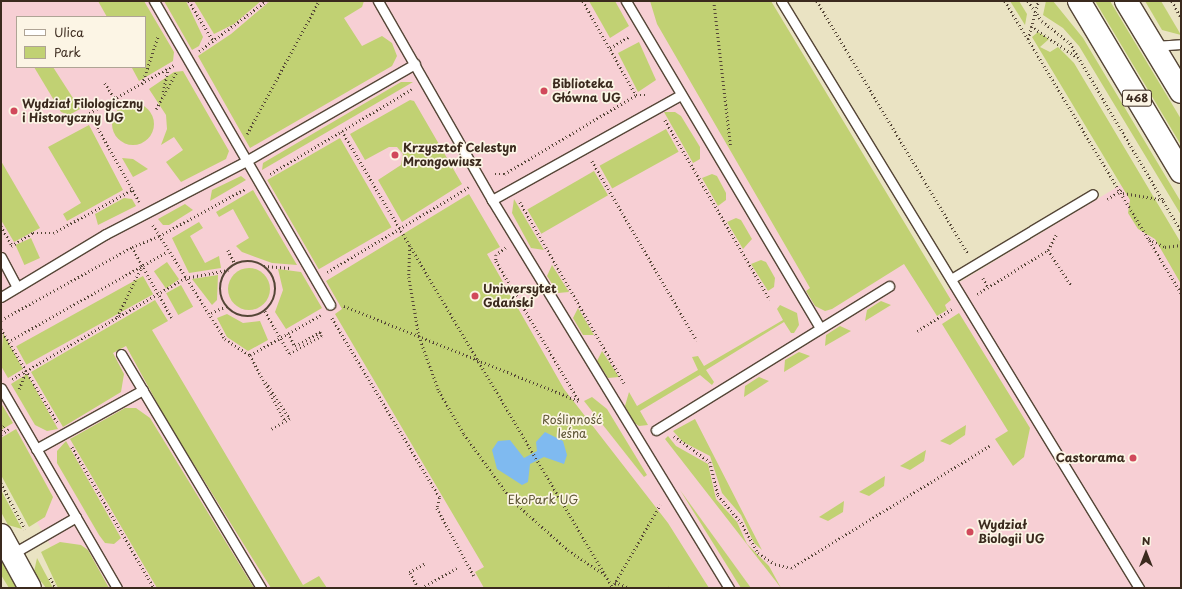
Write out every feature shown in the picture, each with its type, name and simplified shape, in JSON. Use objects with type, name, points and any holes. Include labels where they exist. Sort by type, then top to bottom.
[{"type":"main road","name":"468","points":[[1079,1],[1181,172]]},
{"type":"main road","points":[[1126,1],[1181,92]]},
{"type":"main road","points":[[1,535],[30,588]]},
{"type":"lane","points":[[154,1],[185,59],[237,144],[330,305]]},
{"type":"lane","points":[[378,1],[492,200],[729,588]]},
{"type":"lane","points":[[626,1],[820,328]]},
{"type":"lane","points":[[782,1],[1139,588]]},
{"type":"lane","points":[[1153,46],[1181,44]]},
{"type":"lane","points":[[1,297],[146,214],[246,161],[415,64]]},
{"type":"lane","points":[[492,200],[681,95]]},
{"type":"lane","points":[[951,279],[1093,194]]},
{"type":"lane","points":[[2,260],[17,287]]},
{"type":"lane","points":[[656,430],[889,286]]},
{"type":"lane","points":[[121,354],[261,588]]},
{"type":"lane","points":[[1,388],[117,588]]},
{"type":"lane","points":[[36,449],[143,390]]},
{"type":"lane","points":[[12,554],[76,517]]},
{"type":"path","points":[[189,1],[214,42]]},
{"type":"path","points":[[266,1],[214,42],[89,113],[132,190],[201,305],[211,313],[225,338],[250,355],[266,382],[286,421],[272,429]]},
{"type":"path","points":[[237,144],[245,139],[320,1]]},
{"type":"path","points":[[583,1],[636,95]]},
{"type":"path","points":[[714,1],[732,153]]},
{"type":"path","points":[[817,1],[988,287]]},
{"type":"path","points":[[1005,1],[1123,193],[1147,238],[1181,293]]},
{"type":"path","points":[[1028,1],[1035,13],[1070,43],[1181,231]]},
{"type":"path","points":[[1028,39],[1038,1]]},
{"type":"path","points":[[1172,1],[1181,17]]},
{"type":"path","points":[[142,84],[165,21]]},
{"type":"path","points":[[1031,26],[1078,57]]},
{"type":"path","points":[[156,109],[185,59]]},
{"type":"path","points":[[163,95],[168,69]]},
{"type":"path","points":[[1,320],[132,247],[159,236],[258,181],[425,82]]},
{"type":"path","points":[[106,83],[117,102]]},
{"type":"path","points":[[414,88],[418,95]]},
{"type":"path","points":[[624,383],[504,174],[636,95],[650,95],[770,300]]},
{"type":"path","points":[[342,131],[613,588]]},
{"type":"path","points":[[575,131],[696,341]]},
{"type":"path","points":[[315,279],[492,173]]},
{"type":"path","points":[[465,181],[473,194]]},
{"type":"path","points":[[1,226],[14,245],[33,233],[54,233],[132,190]]},
{"type":"path","points":[[1123,193],[1164,200]]},
{"type":"path","points":[[1147,238],[1165,247],[1181,245]]},
{"type":"path","points":[[330,305],[339,304],[579,401],[496,261],[496,254],[506,248],[502,242]]},
{"type":"path","points":[[410,245],[409,277],[419,336],[439,391],[488,471],[543,530],[606,575]]},
{"type":"path","points":[[132,247],[172,318]]},
{"type":"path","points":[[228,250],[236,264]]},
{"type":"path","points":[[917,331],[1048,250],[1071,286]]},
{"type":"path","points":[[11,340],[168,251]]},
{"type":"path","points":[[9,380],[185,278],[228,270],[236,264],[250,261],[264,266],[309,270]]},
{"type":"path","points":[[115,319],[142,265]]},
{"type":"path","points":[[228,270],[220,288],[226,306],[244,317],[265,311],[276,294],[275,283],[264,266]]},
{"type":"path","points":[[211,313],[226,306]]},
{"type":"path","points":[[265,311],[290,355],[322,336],[320,332],[295,346],[288,333]]},
{"type":"path","points":[[250,355],[328,311],[440,498],[437,508],[474,576]]},
{"type":"path","points":[[1,329],[154,588]]},
{"type":"path","points":[[665,424],[677,441],[710,462],[718,495],[741,522],[758,553],[774,564],[791,568],[989,446]]},
{"type":"path","points":[[1,434],[5,431]]},
{"type":"path","points":[[613,588],[660,504]]},
{"type":"path","points":[[426,563],[409,572],[419,588],[457,568]]},
{"type":"path","points":[[615,582],[630,588]]},
{"type":"shaded area","name":"Uniwersytet Gdański","points":[[1,1],[771,1],[945,291],[1127,181],[1181,268],[1181,588],[75,588],[1,460]]},
{"type":"green space","points":[[98,1],[144,1],[174,52],[173,61],[139,81],[132,68],[146,68],[146,16],[106,16]]},
{"type":"green space","points":[[164,1],[186,1],[203,37],[199,46],[192,50]]},
{"type":"green space","points":[[194,1],[261,1],[234,24],[214,34]]},
{"type":"green space","points":[[270,1],[364,1],[362,7],[344,18],[362,46],[382,36],[392,43],[397,56],[392,66],[250,148],[198,56],[231,34]]},
{"type":"green space","points":[[589,1],[615,1],[629,26],[610,38]]},
{"type":"green space","points":[[650,1],[771,1],[951,300],[945,305],[947,310],[937,316],[904,264],[832,309],[825,311],[815,306],[806,291],[810,288],[657,24]]},
{"type":"green space","points":[[1010,1],[1019,1],[1027,14],[1025,25]]},
{"type":"green space","points":[[1046,1],[1053,1],[1083,38],[1181,202],[1181,215],[1079,46],[1063,28],[1043,15]]},
{"type":"green space","points":[[1095,1],[1110,1],[1181,119],[1181,145]]},
{"type":"green space","points":[[1145,1],[1161,1],[1181,35],[1162,30]]},
{"type":"green space","points":[[1038,32],[1049,39],[1040,47],[1050,52],[1058,47],[1074,63],[1181,243],[1181,284],[1155,239],[1138,229],[1128,213],[1130,200],[1032,37]]},
{"type":"green space","points":[[639,42],[656,80],[638,92],[618,53]]},
{"type":"green space","points":[[35,68],[54,68],[80,109],[69,115],[61,112]]},
{"type":"green space","points":[[183,71],[229,151],[226,159],[181,182],[166,162],[183,150],[174,137],[161,145],[167,129],[166,115],[149,89],[174,72]]},
{"type":"green space","points":[[401,82],[413,82],[262,170],[263,163]]},
{"type":"green space","points":[[410,100],[414,101],[462,184],[402,222],[378,180],[401,165],[403,154],[397,147],[389,147],[365,160],[350,134]]},
{"type":"green space","points":[[129,103],[137,103],[145,106],[151,112],[154,124],[151,136],[145,142],[137,145],[129,145],[121,142],[115,136],[112,128],[112,120],[115,112],[121,106]]},
{"type":"green space","points":[[664,112],[675,112],[681,116],[700,147],[700,159],[693,163]]},
{"type":"green space","points":[[89,125],[123,190],[67,221],[63,214],[81,203],[48,147]]},
{"type":"green space","points":[[666,129],[679,152],[612,189],[600,166]]},
{"type":"green space","points":[[340,138],[392,227],[319,269],[267,180]]},
{"type":"green space","points":[[122,158],[133,159],[148,169],[133,177]]},
{"type":"green space","points":[[1,161],[40,228],[14,242],[1,220]]},
{"type":"green space","points":[[594,171],[608,195],[541,234],[527,210]]},
{"type":"green space","points":[[712,174],[717,176],[726,193],[726,200],[718,206],[702,178]]},
{"type":"green space","points":[[241,176],[246,180],[210,201],[212,190]]},
{"type":"green space","points":[[253,190],[297,265],[272,263],[242,252],[236,246],[249,238],[233,209],[219,217],[216,212]]},
{"type":"green space","name":"EkoPark UG","points":[[469,194],[500,247],[487,254],[564,389],[668,523],[709,588],[484,588],[475,572],[484,567],[335,314],[342,309],[326,281]]},
{"type":"green space","points":[[124,198],[132,199],[136,206],[98,225],[95,214]]},
{"type":"green space","points":[[514,199],[544,250],[531,248],[512,213]]},
{"type":"green space","points":[[185,204],[193,210],[169,225],[163,225],[158,219]]},
{"type":"green space","points":[[736,218],[741,220],[752,239],[743,249],[727,222]]},
{"type":"green space","points":[[199,222],[203,228],[190,236],[205,263],[219,256],[221,268],[189,273],[172,238]]},
{"type":"green space","points":[[31,238],[40,258],[24,265],[15,245]]},
{"type":"green space","points":[[761,260],[766,262],[775,278],[774,287],[768,291],[751,264]]},
{"type":"green space","points":[[167,262],[179,279],[166,288],[154,271]]},
{"type":"green space","points":[[552,265],[569,292],[558,293],[547,276]]},
{"type":"green space","points":[[245,268],[253,268],[261,271],[267,277],[270,289],[267,301],[261,307],[253,310],[245,310],[237,307],[231,301],[228,293],[228,285],[231,277],[237,271]]},
{"type":"green space","points":[[278,269],[301,272],[322,308],[286,329],[275,312],[283,290]]},
{"type":"green space","points":[[218,275],[217,300],[212,305],[192,279]]},
{"type":"green space","points":[[143,276],[153,294],[26,365],[16,346]]},
{"type":"green space","points":[[181,285],[193,307],[178,315],[166,293]]},
{"type":"green space","points":[[155,300],[168,321],[152,330],[303,585],[319,576],[327,588],[271,588],[167,421],[126,346],[113,353],[124,374],[121,392],[63,427],[31,372]]},
{"type":"green space","points":[[881,301],[891,305],[865,321],[867,310]]},
{"type":"green space","points":[[780,305],[797,313],[799,325],[794,333],[791,333],[784,322],[706,370],[714,382],[712,385],[700,375],[640,411],[648,425],[639,426],[633,422],[625,406],[629,392],[637,406],[698,370],[692,357],[698,356],[704,366],[783,320],[777,309]]},
{"type":"green space","points":[[578,308],[594,335],[583,335],[573,318]]},
{"type":"green space","points":[[959,313],[1030,428],[1024,457],[1013,466],[995,439],[1008,431],[942,324]]},
{"type":"green space","points":[[227,314],[243,323],[260,321],[268,340],[248,351],[227,337],[217,318]]},
{"type":"green space","points":[[840,326],[851,331],[825,346],[826,335]]},
{"type":"green space","points":[[3,333],[23,369],[8,378],[1,366]]},
{"type":"green space","points":[[602,351],[619,377],[608,378],[597,361]]},
{"type":"green space","points":[[799,352],[810,356],[784,372],[785,360]]},
{"type":"green space","points":[[27,374],[58,429],[47,431],[35,425],[11,384]]},
{"type":"green space","points":[[759,377],[769,381],[744,397],[745,386]]},
{"type":"green space","points":[[592,397],[607,409],[647,475],[644,477],[584,401]]},
{"type":"green space","points":[[1,403],[13,423],[1,430]]},
{"type":"green space","points":[[125,408],[136,408],[150,418],[254,588],[157,588],[70,439]]},
{"type":"green space","points":[[695,419],[762,550],[754,543],[741,515],[722,493],[710,456],[683,442],[673,431]]},
{"type":"green space","points":[[966,425],[965,435],[950,445],[940,441]]},
{"type":"green space","points":[[16,429],[53,497],[45,517],[29,527],[1,475],[1,438]]},
{"type":"green space","points":[[668,436],[676,446],[708,464],[716,499],[737,522],[747,544],[769,566],[781,588],[665,439]]},
{"type":"green space","points":[[66,441],[121,538],[114,544],[105,543],[99,535],[57,463],[57,451]]},
{"type":"green space","points":[[926,450],[924,461],[910,470],[900,466]]},
{"type":"green space","points":[[885,476],[884,486],[869,496],[859,492]]},
{"type":"green space","points":[[1,490],[22,529],[8,525],[1,512]]},
{"type":"green space","points":[[680,490],[751,588],[741,588]]},
{"type":"green space","points":[[844,501],[843,512],[828,521],[819,517]]},
{"type":"green space","points":[[60,542],[81,545],[88,550],[109,588],[58,588],[41,552]]},
{"type":"green space","points":[[1,550],[21,588],[9,588],[1,575]]},
{"type":"green space","points":[[37,558],[53,588],[46,588],[34,572]]},
{"type":"water","points":[[545,432],[563,441],[567,455],[564,464],[544,457],[530,464],[528,482],[522,485],[497,469],[492,450],[498,441],[510,440],[524,458],[537,451],[536,442]]},
{"type":"place","name":"Biblioteka Główna UG","points":[[544,91]]},
{"type":"place","name":"Wydział Filologiczny i Historyczny UG","points":[[14,111]]},
{"type":"place","name":"Krzysztof Celestyn Mrongowiusz","points":[[395,155]]},
{"type":"place","name":"Uniwersytet Gdański","points":[[475,296]]},
{"type":"place","name":"Castorama","points":[[1133,458]]},
{"type":"place","name":"Wydział Biologii UG","points":[[970,532]]},
{"type":"park label","name":"Roślinność leśna","points":[[572,427]]}]
